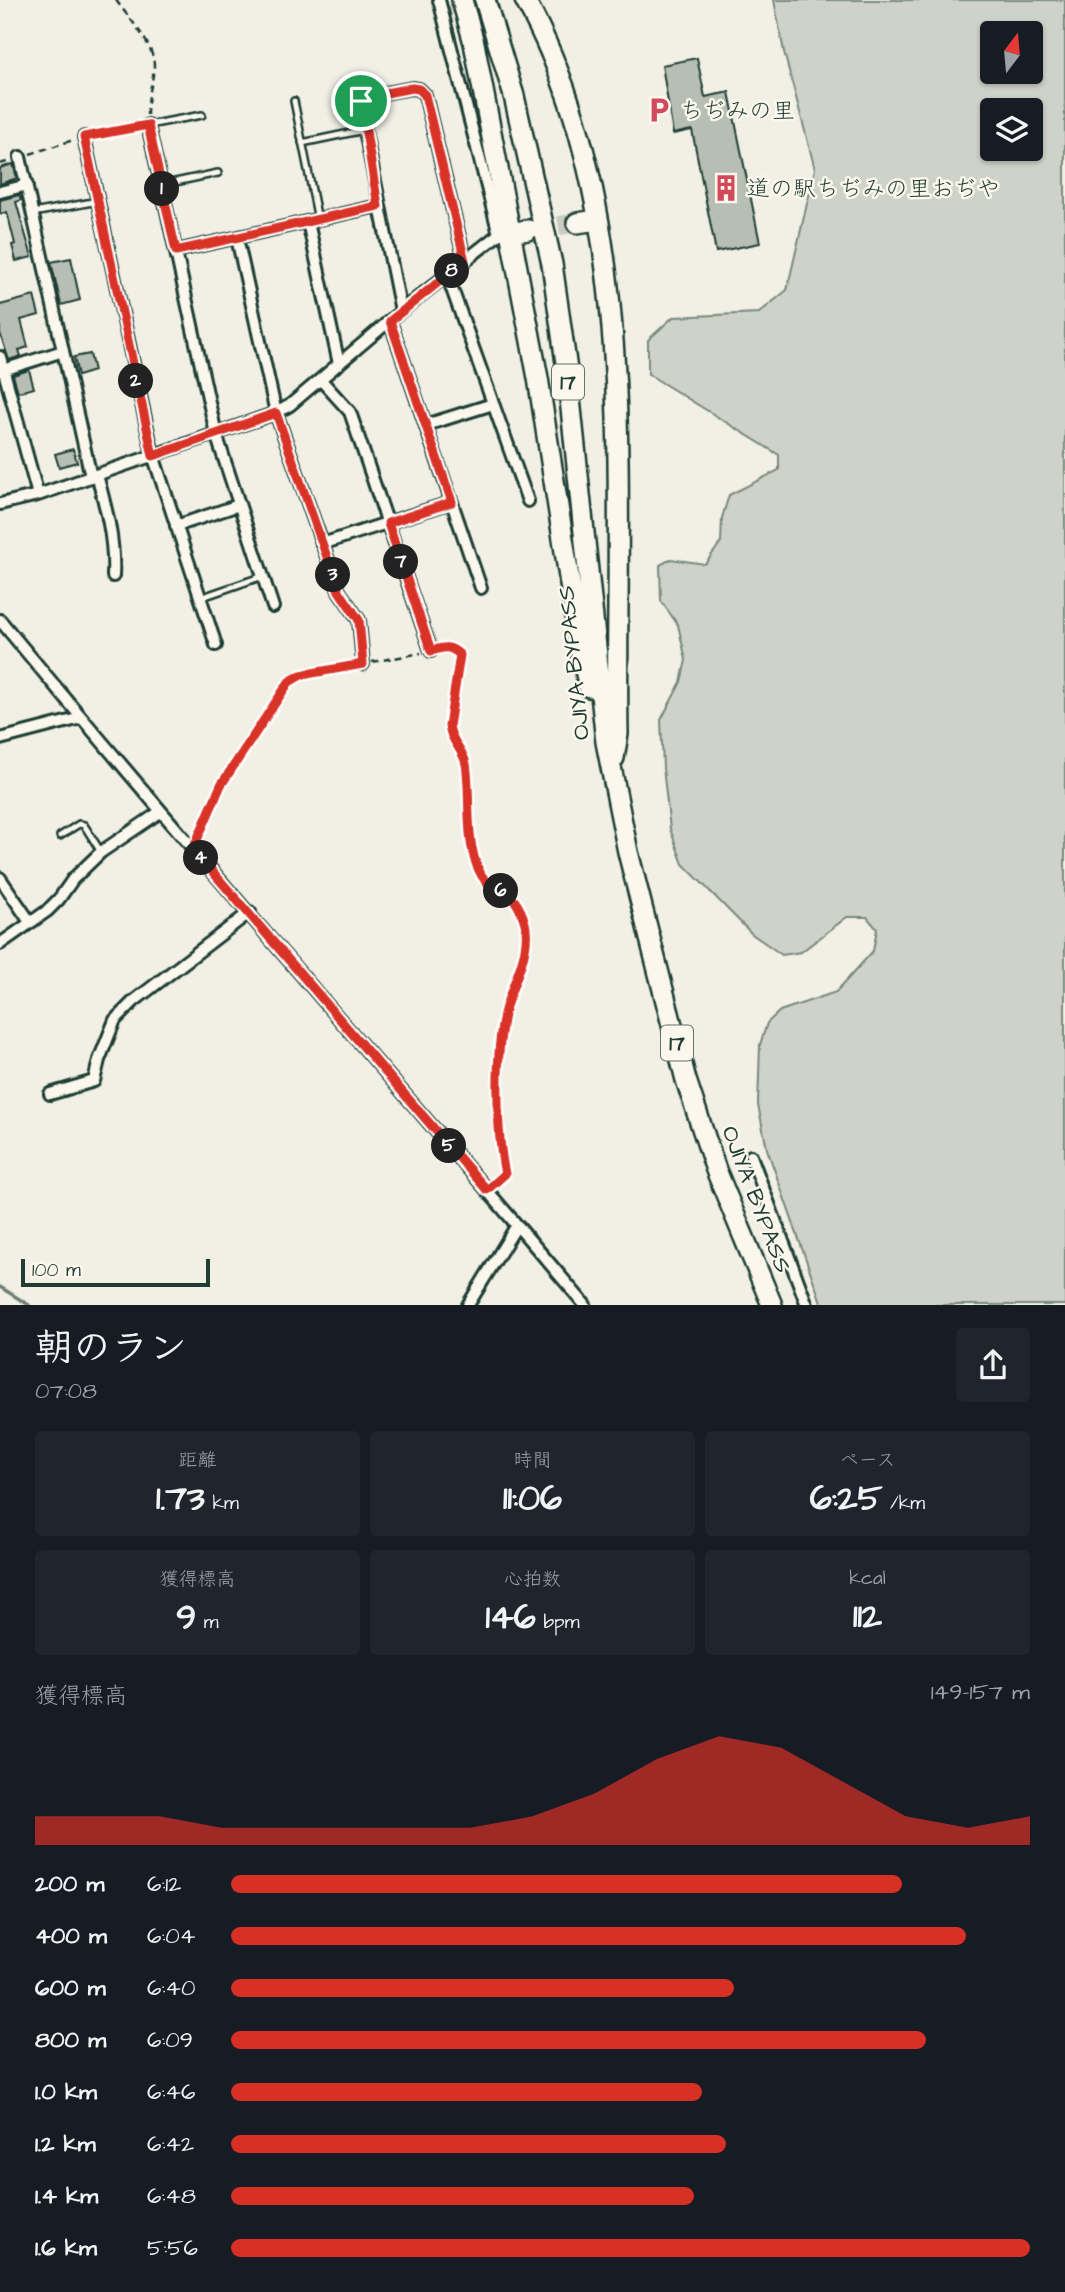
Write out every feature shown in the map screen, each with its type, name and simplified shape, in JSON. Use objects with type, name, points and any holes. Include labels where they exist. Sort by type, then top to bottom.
[{"type":"highway","points":[[462,0],[474,43],[512,233],[556,482],[580,648],[606,743]]},
{"type":"highway","name":"OJIYA BYPASS","points":[[485,0],[514,96],[552,264],[567,370],[606,743],[628,852],[686,1080],[716,1170],[772,1305]]},
{"type":"highway","points":[[525,0],[546,38],[582,144],[610,309],[619,477],[618,734],[611,771]]},
{"type":"highway","points":[[577,223],[597,220]]},
{"type":"street","points":[[0,504],[38,495],[276,413],[321,380],[401,311],[465,261],[512,233],[439,0]]},
{"type":"street","points":[[401,311],[364,131],[360,106],[365,97],[412,88],[419,89],[425,95],[465,261]]},
{"type":"street","points":[[148,125],[216,433],[273,607]]},
{"type":"street","points":[[84,137],[153,456],[216,645]]},
{"type":"street","points":[[20,157],[63,351],[94,476],[111,526],[113,576]]},
{"type":"street","points":[[0,192],[27,186]]},
{"type":"street","points":[[176,251],[378,206]]},
{"type":"street","points":[[313,221],[340,364]]},
{"type":"street","points":[[237,237],[276,413],[339,591],[359,620],[363,664]]},
{"type":"street","points":[[447,275],[527,501]]},
{"type":"street","points":[[390,321],[481,589]]},
{"type":"street","points":[[2,370],[63,351]]},
{"type":"street","points":[[0,357],[38,495]]},
{"type":"street","points":[[321,380],[350,412],[431,651]]},
{"type":"street","points":[[426,425],[493,404]]},
{"type":"street","points":[[322,544],[452,502]]},
{"type":"street","points":[[176,526],[239,505]]},
{"type":"street","points":[[0,620],[160,812],[250,912],[585,1305]]},
{"type":"street","points":[[0,740],[81,718]]},
{"type":"street","points":[[0,944],[59,899],[73,879],[101,852],[160,812]]},
{"type":"street","points":[[0,878],[30,922]]},
{"type":"street","points":[[50,1094],[94,1081],[115,1020],[134,1001],[250,912]]},
{"type":"street","points":[[751,1156],[807,1305]]},
{"type":"street","points":[[468,1305],[517,1225]]},
{"type":"lane","points":[[294,101],[313,221]]},
{"type":"lane","points":[[84,137],[202,115]]},
{"type":"lane","points":[[302,143],[364,131]]},
{"type":"lane","points":[[161,186],[218,173]]},
{"type":"lane","points":[[33,214],[97,201]]},
{"type":"lane","points":[[200,598],[263,576]]},
{"type":"lane","points":[[60,836],[79,824],[84,825],[101,852]]},
{"type":"path","points":[[116,0],[152,52],[154,66],[149,84],[148,125]]},
{"type":"path","points":[[0,164],[84,137]]},
{"type":"path","points":[[193,849],[221,785],[289,682],[301,675],[446,647],[454,649],[460,655],[449,726],[450,737],[466,764],[469,808],[467,828],[478,865],[488,884],[511,896],[526,926],[527,947],[505,1011],[501,1032],[499,1079],[505,1174],[487,1190]]},
{"type":"shaded area","points":[[774,0],[1065,0],[1065,1305],[822,1305],[767,1149],[758,1105],[760,1045],[767,1023],[780,1011],[836,992],[873,951],[877,929],[867,917],[847,917],[801,952],[782,955],[752,934],[683,864],[670,829],[661,720],[681,682],[686,660],[678,625],[661,601],[660,565],[671,559],[705,564],[721,542],[722,518],[729,495],[779,470],[779,455],[648,374],[648,340],[673,317],[759,313],[787,290],[815,169],[784,52]]},
{"type":"building","name":"道の駅ちぢみの里おぢや","points":[[697,58],[705,97],[729,92],[760,243],[716,252],[692,130],[673,134],[662,65]]},
{"type":"building","points":[[13,164],[17,178],[0,184],[0,168]]},
{"type":"building","points":[[19,195],[21,200],[16,202],[32,257],[16,261],[7,212],[0,214],[0,200]]},
{"type":"building","points":[[71,258],[80,300],[61,305],[51,262]]},
{"type":"building","points":[[34,296],[39,315],[21,320],[28,347],[19,350],[21,356],[9,360],[0,333],[0,305]]},
{"type":"building","points":[[90,354],[94,371],[78,376],[74,357]]},
{"type":"building","points":[[29,370],[34,388],[18,392],[13,375]]},
{"type":"building","points":[[73,449],[77,462],[59,467],[55,454]]},
{"type":"waterway","points":[[0,1287],[29,1305]]},
{"type":"tunnel","points":[[443,12],[483,0]]},
{"type":"tunnel","points":[[530,230],[577,223]]},
{"type":"place","name":"ちぢみの里","points":[[659,110]]},
{"type":"place","name":"道の駅ちぢみの里おぢや","points":[[726,188]]},
{"type":"route","points":[[412,88],[419,89],[425,95],[465,261],[390,321],[452,502],[388,523],[431,651],[446,647],[454,649],[460,655],[461,665],[449,726],[450,737],[466,764],[469,808],[467,828],[478,865],[488,884],[511,896],[526,926],[527,947],[519,965],[501,1032],[499,1079],[505,1174],[487,1190],[193,849],[221,785],[289,682],[301,675],[363,664],[359,620],[339,591],[276,413],[153,456],[84,137],[148,125],[176,251],[378,206],[361,101],[365,97],[412,88]]}]
